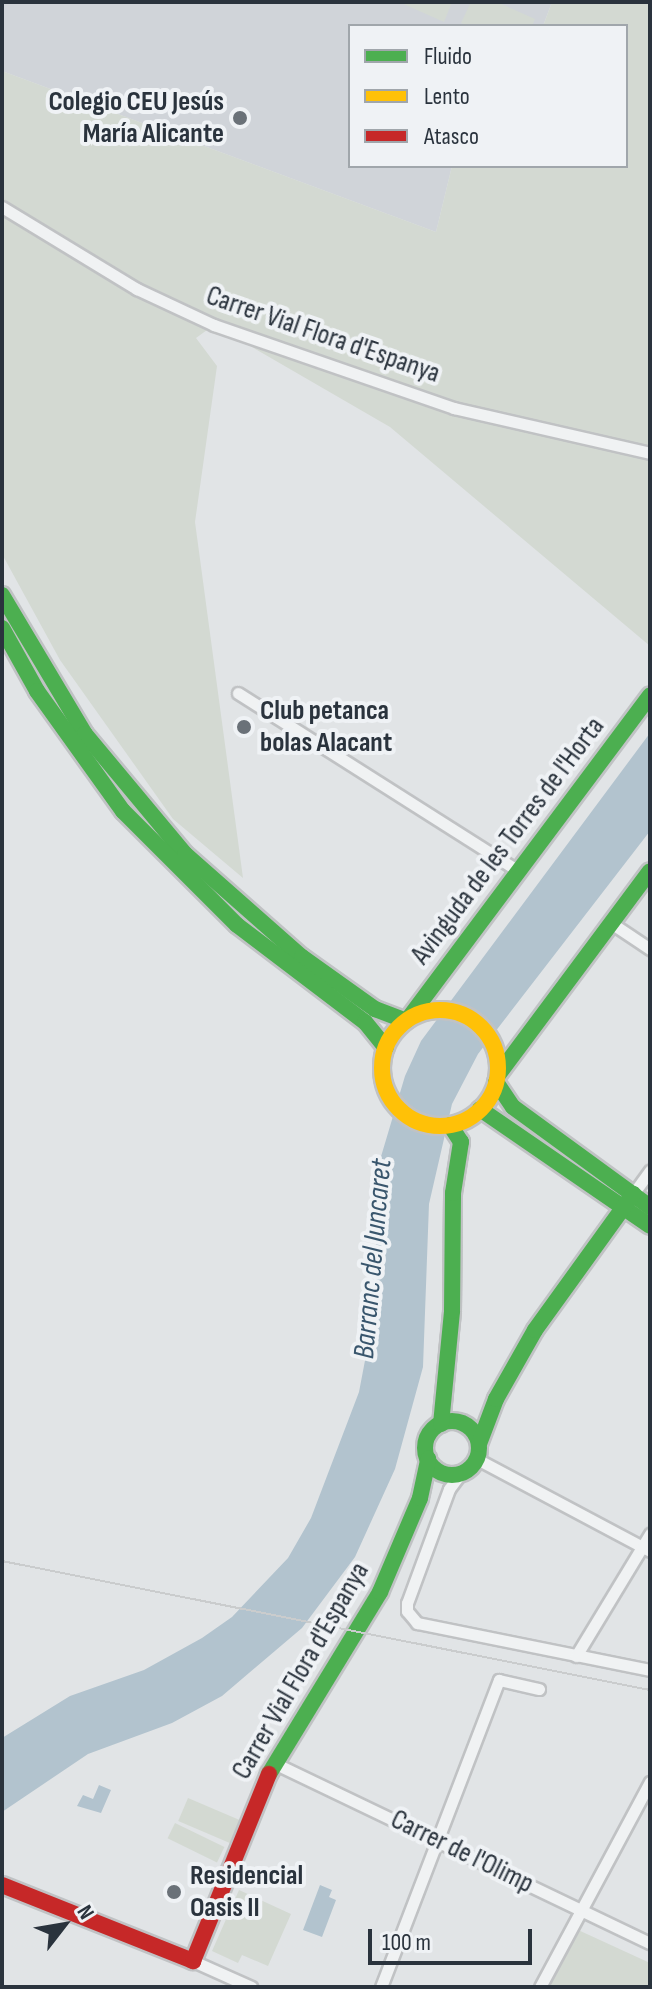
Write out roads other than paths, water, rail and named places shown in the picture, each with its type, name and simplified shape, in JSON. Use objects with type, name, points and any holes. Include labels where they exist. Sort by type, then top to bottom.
[{"type":"main road","points":[[2,595],[85,734],[185,854],[302,957],[375,1009],[407,1020]]},
{"type":"main road","points":[[3,634],[55,717],[123,811],[237,925],[365,1022],[386,1048]]},
{"type":"main road","name":"Avinguda de les Torres de l'Horta","points":[[407,1020],[650,695]]},
{"type":"main road","points":[[650,871],[496,1079],[480,1109],[450,1125],[417,1120],[389,1094],[383,1076],[386,1048],[407,1020],[432,1010],[473,1020],[494,1046],[496,1079],[513,1107],[628,1200],[650,1226]]},
{"type":"main road","points":[[480,1109],[628,1200],[650,1207]]},
{"type":"main road","points":[[441,1424],[452,1311],[453,1193],[461,1142],[450,1125]]},
{"type":"main road","points":[[478,1451],[463,1423],[441,1424],[427,1437],[428,1459],[453,1473],[478,1451],[496,1399],[535,1330],[628,1200]]},
{"type":"main road","name":"Carrer Vial Flora d'Espanya","points":[[193,1961],[274,1763],[380,1592],[420,1498],[428,1459]]},
{"type":"main road","name":"Carrer Vial Flora d'Espanya","points":[[420,1498],[453,1473]]},
{"type":"main road","points":[[2,1885],[193,1961]]},
{"type":"street","name":"Carrer Vial Flora d'Espanya","points":[[2,207],[137,289],[214,325],[454,408],[650,453]]},
{"type":"street","points":[[238,693],[518,871]]},
{"type":"street","points":[[611,923],[650,949]]},
{"type":"street","points":[[628,1200],[650,1171]]},
{"type":"street","points":[[478,1451],[646,1549]]},
{"type":"street","name":"Carrer Vial Flora d'Espanya","points":[[453,1473],[407,1611],[417,1623],[576,1656]]},
{"type":"street","points":[[650,1534],[646,1549],[576,1656],[650,1670]]},
{"type":"street","points":[[381,1987],[499,1680],[539,1689]]},
{"type":"street","name":"Carrer de l'Olimp","points":[[274,1763],[438,1838],[650,1943]]},
{"type":"street","points":[[540,1987],[650,1782]]},
{"type":"street","points":[[193,1961],[251,1987]]},
{"type":"water","points":[[650,733],[650,831],[478,1054],[452,1104],[429,1204],[423,1367],[395,1469],[355,1557],[302,1628],[222,1696],[172,1723],[88,1754],[2,1812],[2,1738],[70,1696],[144,1670],[202,1638],[232,1617],[288,1558],[311,1518],[359,1392],[375,1308],[377,1170],[405,1076],[421,1041]]},
{"type":"water","points":[[99,1785],[111,1790],[101,1813],[77,1806],[83,1795],[93,1799]]},
{"type":"water","points":[[320,1885],[332,1890],[329,1897],[336,1900],[322,1937],[303,1930]]},
{"type":"tram line","points":[[2,1561],[650,1690]]},
{"type":"place","name":"Colegio CEU Jesús María Alicante","points":[[240,118]]},
{"type":"place","name":"Club petanca bolas Alacant","points":[[244,727]]},
{"type":"place","name":"Residencial Oasis II","points":[[174,1892]]},
{"type":"water label","name":"Barranc del Juncaret","points":[[373,1259]]}]
